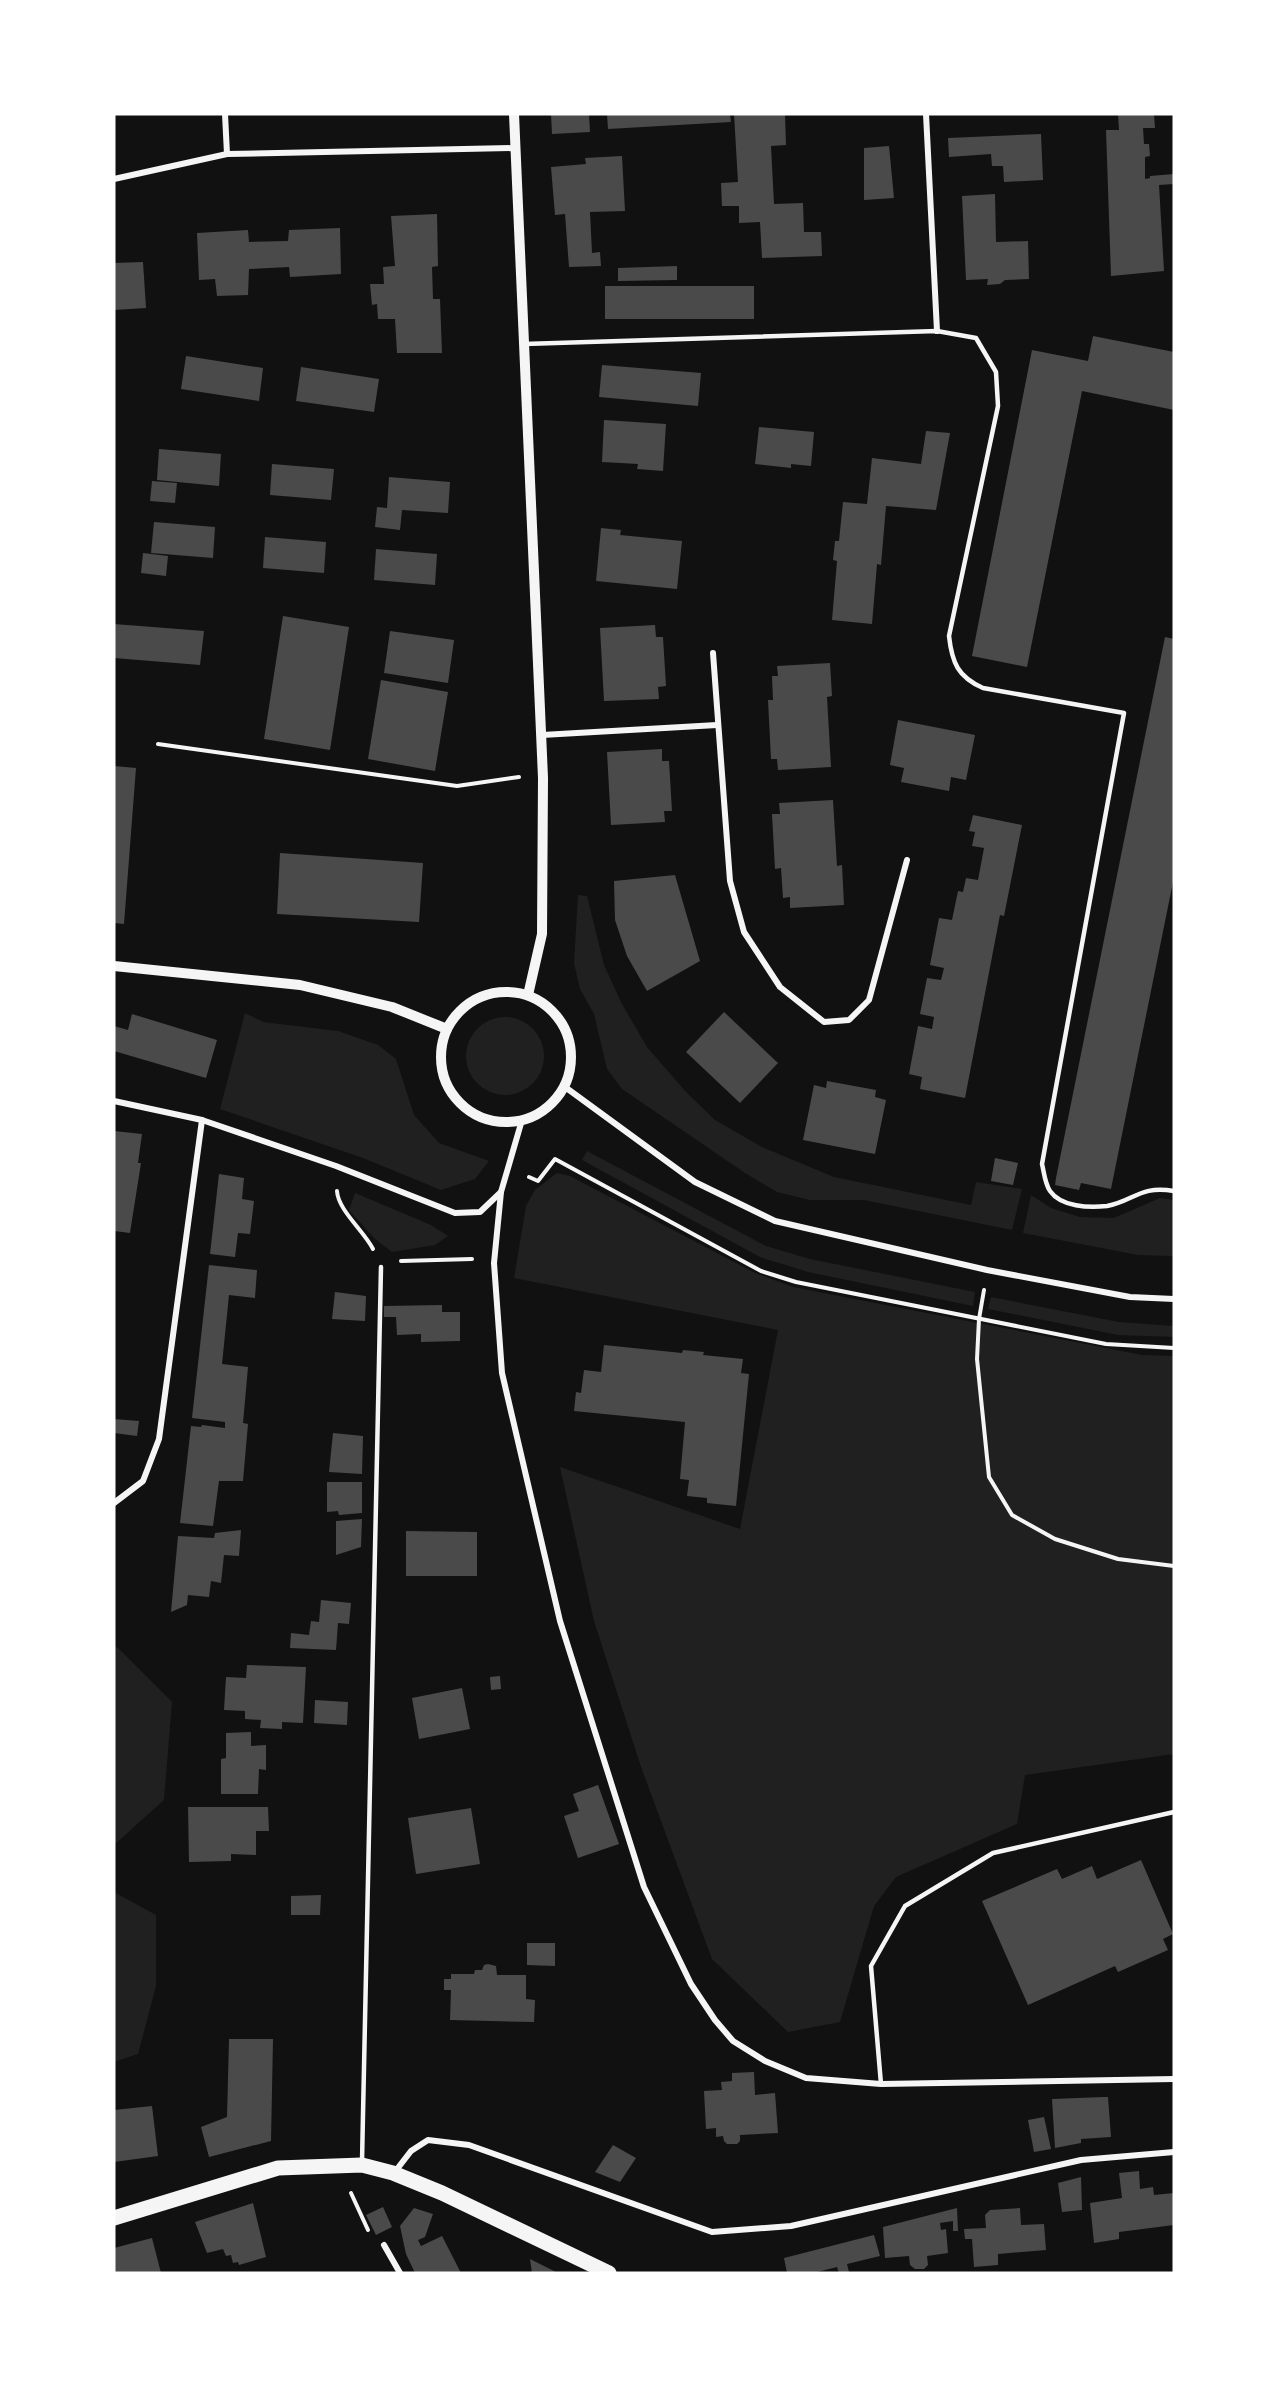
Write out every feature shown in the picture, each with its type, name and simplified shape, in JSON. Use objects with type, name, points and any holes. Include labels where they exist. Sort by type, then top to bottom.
[{"type":"main road","points":[[114,2218],[278,2168],[362,2165],[393,2173],[442,2193],[609,2273]]},
{"type":"street","points":[[225,114],[227,154]]},
{"type":"street","points":[[514,114],[543,778],[542,934],[528,995]]},
{"type":"street","points":[[926,114],[937,331]]},
{"type":"street","points":[[114,179],[227,154],[515,148]]},
{"type":"street","points":[[713,653],[730,881],[744,932],[780,987],[824,1022],[849,1020],[869,1000],[907,860]]},
{"type":"street","points":[[542,735],[717,725]]},
{"type":"street","points":[[114,966],[300,985],[392,1007],[447,1029]]},
{"type":"street","points":[[511,991],[528,995],[544,1003],[558,1016],[567,1032],[572,1050],[571,1069],[565,1087],[554,1102],[539,1113],[522,1120],[501,1122],[481,1117],[463,1106],[450,1090],[442,1071],[441,1053],[444,1036],[463,1007],[477,998],[494,992],[511,991]]},
{"type":"street","points":[[565,1087],[695,1182],[774,1221],[987,1270],[1130,1297],[1174,1299]]},
{"type":"street","points":[[114,1101],[202,1120],[336,1166],[455,1213],[480,1212],[501,1192]]},
{"type":"street","points":[[114,1503],[142,1481],[159,1439],[202,1120]]},
{"type":"street","points":[[522,1120],[501,1192],[494,1258],[502,1373],[521,1463],[560,1621],[644,1887],[690,1984],[715,2020],[734,2041],[765,2061],[806,2078],[881,2084],[1174,2079]]},
{"type":"street","points":[[393,2173],[411,2151],[428,2140],[469,2145],[711,2232],[791,2226],[1081,2160],[1174,2152]]},
{"type":"street","points":[[384,2245],[400,2273]]},
{"type":"lane","points":[[523,344],[937,331],[976,338],[996,372],[998,406],[949,636],[951,657],[966,681],[983,688],[1124,713],[1041,1164],[1049,1191],[1075,1206],[1108,1206],[1141,1192],[1162,1189],[1174,1191]]},
{"type":"lane","points":[[362,2165],[381,1267]]},
{"type":"lane","points":[[881,2084],[871,1966],[905,1906],[993,1853],[1174,1812]]},
{"type":"path","points":[[158,744],[457,786],[524,777],[543,778]]},
{"type":"path","points":[[508,1167],[538,1181],[555,1160],[760,1271],[796,1282],[1106,1344],[1174,1348]]},
{"type":"path","points":[[336,1166],[337,1199],[369,1240],[381,1267],[404,1260],[494,1258]]},
{"type":"path","points":[[979,1319],[977,1359],[989,1478],[1012,1515],[1055,1539],[1118,1559],[1174,1566]]},
{"type":"path","points":[[354,2201],[361,2216]]},
{"type":"shaded area","points":[[578,895],[587,896],[604,965],[622,1004],[647,1047],[686,1092],[715,1120],[762,1147],[834,1177],[971,1205],[976,1182],[1022,1189],[1012,1230],[864,1200],[810,1200],[777,1192],[745,1173],[622,1089],[607,1069],[594,1014],[580,989],[574,963]]},
{"type":"shaded area","points":[[245,1013],[263,1022],[338,1031],[378,1045],[396,1059],[414,1115],[439,1143],[489,1161],[475,1179],[441,1190],[363,1158],[220,1109]]},
{"type":"shaded area","points":[[505,1017],[520,1020],[533,1028],[541,1041],[544,1056],[541,1071],[533,1084],[520,1092],[505,1095],[490,1092],[477,1084],[469,1071],[466,1056],[469,1041],[477,1028],[490,1020]]},
{"type":"shaded area","points":[[587,1151],[766,1246],[810,1259],[975,1292],[973,1306],[808,1272],[760,1257],[582,1160]]},
{"type":"shaded area","points":[[557,1173],[570,1176],[755,1273],[793,1287],[1142,1355],[1174,1356],[1174,1754],[1025,1775],[1017,1824],[896,1877],[874,1906],[840,2022],[788,2032],[712,1959],[641,1767],[594,1621],[560,1467],[740,1529],[778,1330],[514,1278],[526,1206],[535,1190]]},
{"type":"shaded area","points":[[355,1193],[431,1225],[448,1236],[435,1245],[392,1252],[375,1239],[349,1210]]},
{"type":"shaded area","points":[[1031,1195],[1051,1208],[1080,1217],[1114,1218],[1160,1198],[1174,1200],[1174,1256],[1138,1255],[1023,1233]]},
{"type":"shaded area","points":[[991,1297],[1119,1322],[1174,1326],[1174,1337],[1118,1335],[988,1309]]},
{"type":"shaded area","points":[[117,1647],[172,1702],[164,1800],[115,1844],[114,1649]]},
{"type":"shaded area","points":[[114,1892],[156,1915],[156,1986],[138,2054],[114,2062]]},
{"type":"building","points":[[551,114],[589,114],[590,132],[552,134]]},
{"type":"building","points":[[607,114],[730,114],[731,122],[608,129]]},
{"type":"building","points":[[734,114],[785,115],[786,145],[771,146],[774,204],[803,203],[804,232],[821,232],[822,256],[762,258],[760,222],[739,223],[739,206],[722,206],[721,183],[738,182]]},
{"type":"building","points":[[1118,114],[1154,114],[1155,128],[1143,128],[1144,144],[1149,144],[1150,156],[1145,157],[1145,179],[1150,176],[1174,174],[1174,184],[1159,185],[1164,271],[1111,276],[1106,130],[1119,130]]},
{"type":"building","points":[[1041,134],[1043,180],[1004,182],[1003,166],[992,166],[991,154],[949,157],[948,138]]},
{"type":"building","points":[[889,146],[894,198],[864,200],[864,148]]},
{"type":"building","points":[[622,156],[625,211],[590,212],[592,253],[600,252],[601,266],[569,267],[565,214],[555,215],[551,167],[586,164],[585,158]]},
{"type":"building","points":[[995,194],[996,242],[1028,241],[1029,279],[1005,280],[1000,284],[987,285],[988,279],[966,280],[962,196]]},
{"type":"building","points":[[437,214],[438,266],[432,267],[433,299],[440,299],[442,353],[397,353],[395,319],[378,319],[377,304],[372,305],[370,284],[384,284],[383,267],[395,266],[391,216]]},
{"type":"building","points":[[340,228],[341,274],[290,277],[289,267],[249,269],[248,295],[217,296],[215,279],[199,280],[197,233],[248,230],[249,242],[288,241],[289,230]]},
{"type":"building","points":[[143,262],[146,308],[114,310],[114,263]]},
{"type":"building","points":[[677,266],[677,280],[618,281],[618,268]]},
{"type":"building","points":[[605,286],[754,286],[754,319],[605,319]]},
{"type":"building","points":[[1093,336],[1174,352],[1174,410],[1082,391],[1027,667],[972,656],[1032,350],[1088,361]]},
{"type":"building","points":[[186,356],[263,368],[259,401],[181,389]]},
{"type":"building","points":[[602,365],[701,373],[698,406],[599,397]]},
{"type":"building","points":[[301,367],[379,379],[374,412],[296,401]]},
{"type":"building","points":[[604,420],[666,424],[663,471],[637,469],[638,464],[602,462]]},
{"type":"building","points":[[759,427],[814,432],[811,466],[791,464],[791,468],[755,464]]},
{"type":"building","points":[[926,431],[950,433],[936,510],[886,506],[881,565],[877,564],[872,624],[832,620],[837,561],[833,560],[835,541],[839,541],[843,502],[867,504],[872,458],[921,464]]},
{"type":"building","points":[[159,449],[221,454],[219,486],[157,480]]},
{"type":"building","points":[[272,464],[334,469],[331,500],[270,495]]},
{"type":"building","points":[[389,477],[450,482],[448,513],[402,510],[400,530],[375,527],[377,507],[387,508]]},
{"type":"building","points":[[152,481],[177,483],[175,503],[150,501]]},
{"type":"building","points":[[154,522],[215,527],[213,558],[151,553]]},
{"type":"building","points":[[601,528],[621,530],[620,535],[682,541],[677,589],[596,581]]},
{"type":"building","points":[[265,537],[326,542],[324,573],[263,568]]},
{"type":"building","points":[[376,549],[437,554],[435,585],[374,580]]},
{"type":"building","points":[[143,553],[168,556],[166,576],[141,573]]},
{"type":"building","points":[[283,616],[349,627],[330,750],[264,739]]},
{"type":"building","points":[[114,624],[204,631],[200,665],[114,658]]},
{"type":"building","points":[[655,625],[656,637],[663,637],[666,686],[658,687],[659,699],[604,701],[600,628]]},
{"type":"building","points":[[390,631],[454,640],[448,683],[384,673]]},
{"type":"building","points":[[1165,637],[1174,639],[1174,877],[1111,1189],[1081,1183],[1079,1190],[1055,1185],[1056,1178]]},
{"type":"building","points":[[830,663],[832,696],[827,697],[831,767],[778,770],[777,759],[771,759],[768,700],[773,700],[772,676],[778,676],[777,666]]},
{"type":"building","points":[[381,680],[448,692],[435,771],[368,759]]},
{"type":"building","points":[[898,720],[975,735],[966,780],[951,777],[949,791],[901,782],[904,768],[890,765]]},
{"type":"building","points":[[662,749],[662,761],[669,761],[672,811],[664,811],[665,822],[611,825],[607,752]]},
{"type":"building","points":[[114,766],[136,768],[124,924],[114,923]]},
{"type":"building","points":[[833,800],[837,866],[842,865],[844,905],[790,908],[790,897],[783,898],[781,868],[775,869],[772,814],[780,814],[779,803]]},
{"type":"building","points":[[973,815],[1022,825],[1004,916],[1000,915],[965,1098],[920,1089],[922,1077],[909,1074],[918,1026],[932,1029],[934,1017],[920,1014],[927,978],[941,980],[944,968],[930,965],[939,918],[952,920],[958,891],[963,892],[966,878],[978,880],[984,848],[972,846],[975,832],[969,831]]},
{"type":"building","points":[[280,853],[423,863],[419,922],[277,914]]},
{"type":"building","points":[[675,875],[700,961],[647,991],[627,956],[615,920],[614,881]]},
{"type":"building","points":[[724,1012],[778,1063],[740,1103],[686,1052]]},
{"type":"building","points":[[132,1014],[217,1040],[206,1078],[114,1051],[114,1026],[128,1030]]},
{"type":"building","points":[[827,1081],[876,1090],[875,1097],[886,1100],[875,1154],[803,1140],[814,1085],[826,1088]]},
{"type":"building","points":[[114,1131],[142,1134],[138,1163],[141,1163],[130,1233],[114,1231]]},
{"type":"building","points":[[995,1158],[1018,1163],[1013,1185],[991,1181]]},
{"type":"building","points":[[219,1174],[244,1178],[242,1199],[254,1201],[250,1234],[238,1233],[235,1257],[210,1254]]},
{"type":"building","points":[[209,1265],[257,1270],[255,1298],[229,1295],[222,1364],[248,1367],[243,1423],[248,1424],[243,1481],[219,1481],[213,1526],[180,1523],[191,1426],[225,1428],[225,1422],[192,1418]]},
{"type":"building","points":[[335,1292],[366,1296],[365,1321],[332,1319]]},
{"type":"building","points":[[442,1305],[442,1312],[460,1312],[460,1341],[421,1342],[421,1334],[397,1335],[396,1317],[384,1317],[384,1306]]},
{"type":"building","points":[[604,1345],[682,1353],[683,1350],[704,1352],[703,1355],[743,1359],[741,1373],[749,1374],[736,1506],[707,1503],[707,1498],[687,1496],[689,1480],[680,1479],[685,1422],[574,1411],[576,1392],[581,1393],[584,1370],[601,1372]]},
{"type":"building","points":[[114,1419],[139,1421],[137,1436],[114,1433]]},
{"type":"building","points":[[333,1433],[363,1436],[362,1474],[329,1472]]},
{"type":"building","points":[[327,1482],[362,1482],[362,1513],[339,1515],[338,1511],[327,1512]]},
{"type":"building","points":[[362,1519],[361,1547],[336,1555],[336,1521]]},
{"type":"building","points":[[241,1530],[239,1556],[224,1555],[221,1583],[211,1581],[209,1597],[188,1595],[187,1605],[171,1612],[178,1536],[214,1538],[215,1533]]},
{"type":"building","points":[[406,1531],[477,1532],[477,1576],[406,1576]]},
{"type":"building","points":[[321,1600],[351,1603],[349,1624],[338,1623],[336,1650],[290,1648],[291,1633],[309,1635],[311,1621],[319,1622]]},
{"type":"building","points":[[247,1665],[306,1667],[303,1723],[282,1722],[282,1729],[260,1728],[261,1720],[245,1719],[245,1711],[224,1710],[226,1677],[246,1678]]},
{"type":"building","points":[[500,1676],[501,1689],[491,1690],[490,1677]]},
{"type":"building","points":[[462,1688],[470,1729],[419,1739],[412,1698]]},
{"type":"building","points":[[315,1700],[348,1702],[347,1725],[314,1723]]},
{"type":"building","points":[[251,1732],[251,1746],[266,1745],[266,1770],[259,1769],[258,1794],[221,1794],[221,1759],[226,1758],[226,1733]]},
{"type":"building","points":[[598,1785],[619,1844],[578,1858],[564,1816],[579,1811],[573,1794]]},
{"type":"building","points":[[188,1807],[268,1807],[269,1831],[256,1831],[256,1855],[231,1854],[231,1861],[189,1862]]},
{"type":"building","points":[[471,1808],[480,1864],[416,1874],[408,1818]]},
{"type":"building","points":[[1141,1860],[1173,1934],[1163,1939],[1168,1950],[1118,1972],[1115,1966],[1028,2005],[982,1901],[1057,1869],[1062,1879],[1092,1866],[1097,1879]]},
{"type":"building","points":[[321,1895],[320,1915],[291,1915],[291,1896]]},
{"type":"building","points":[[527,1943],[555,1943],[555,1966],[527,1965]]},
{"type":"building","points":[[484,1965],[496,1966],[497,1975],[526,1975],[526,1999],[535,2000],[534,2022],[450,2020],[451,1990],[444,1990],[444,1979],[451,1979],[451,1974],[474,1974],[475,1970],[482,1970]]},
{"type":"building","points":[[229,2039],[273,2039],[271,2141],[209,2157],[201,2127],[227,2117]]},
{"type":"building","points":[[754,2072],[755,2095],[775,2093],[778,2133],[740,2135],[740,2141],[737,2144],[727,2144],[723,2136],[716,2137],[716,2128],[706,2129],[704,2091],[722,2090],[721,2082],[732,2081],[732,2073]]},
{"type":"building","points":[[1108,2097],[1111,2137],[1081,2139],[1081,2143],[1055,2148],[1052,2099]]},
{"type":"building","points":[[152,2106],[158,2156],[114,2162],[114,2110]]},
{"type":"building","points":[[1044,2117],[1051,2149],[1034,2152],[1028,2120]]},
{"type":"building","points":[[613,2145],[636,2158],[620,2182],[595,2172]]},
{"type":"building","points":[[1139,2171],[1140,2189],[1153,2187],[1154,2195],[1174,2193],[1174,2225],[1119,2232],[1119,2239],[1094,2243],[1090,2203],[1122,2198],[1119,2173]]},
{"type":"building","points":[[1081,2177],[1082,2210],[1062,2212],[1058,2183]]},
{"type":"building","points":[[253,2203],[266,2257],[239,2265],[238,2262],[233,2263],[231,2255],[226,2256],[223,2249],[207,2253],[195,2222]]},
{"type":"building","points":[[383,2207],[392,2227],[376,2235],[366,2215]]},
{"type":"building","points":[[414,2208],[433,2214],[425,2237],[418,2240],[421,2246],[442,2236],[461,2273],[415,2273],[406,2254],[400,2226]]},
{"type":"building","points":[[957,2208],[958,2231],[953,2231],[953,2221],[940,2223],[941,2230],[946,2229],[948,2253],[927,2256],[928,2265],[924,2269],[915,2269],[910,2265],[909,2256],[885,2258],[883,2227]]},
{"type":"building","points":[[1020,2208],[1021,2225],[1044,2224],[1046,2250],[998,2254],[998,2265],[974,2267],[972,2239],[965,2239],[964,2229],[986,2228],[985,2215],[990,2210]]},
{"type":"building","points":[[874,2235],[880,2256],[847,2264],[849,2272],[839,2273],[837,2267],[813,2273],[787,2273],[784,2258]]},
{"type":"building","points":[[152,2238],[161,2273],[114,2273],[114,2248]]},
{"type":"building","points":[[530,2259],[558,2273],[532,2273]]}]
